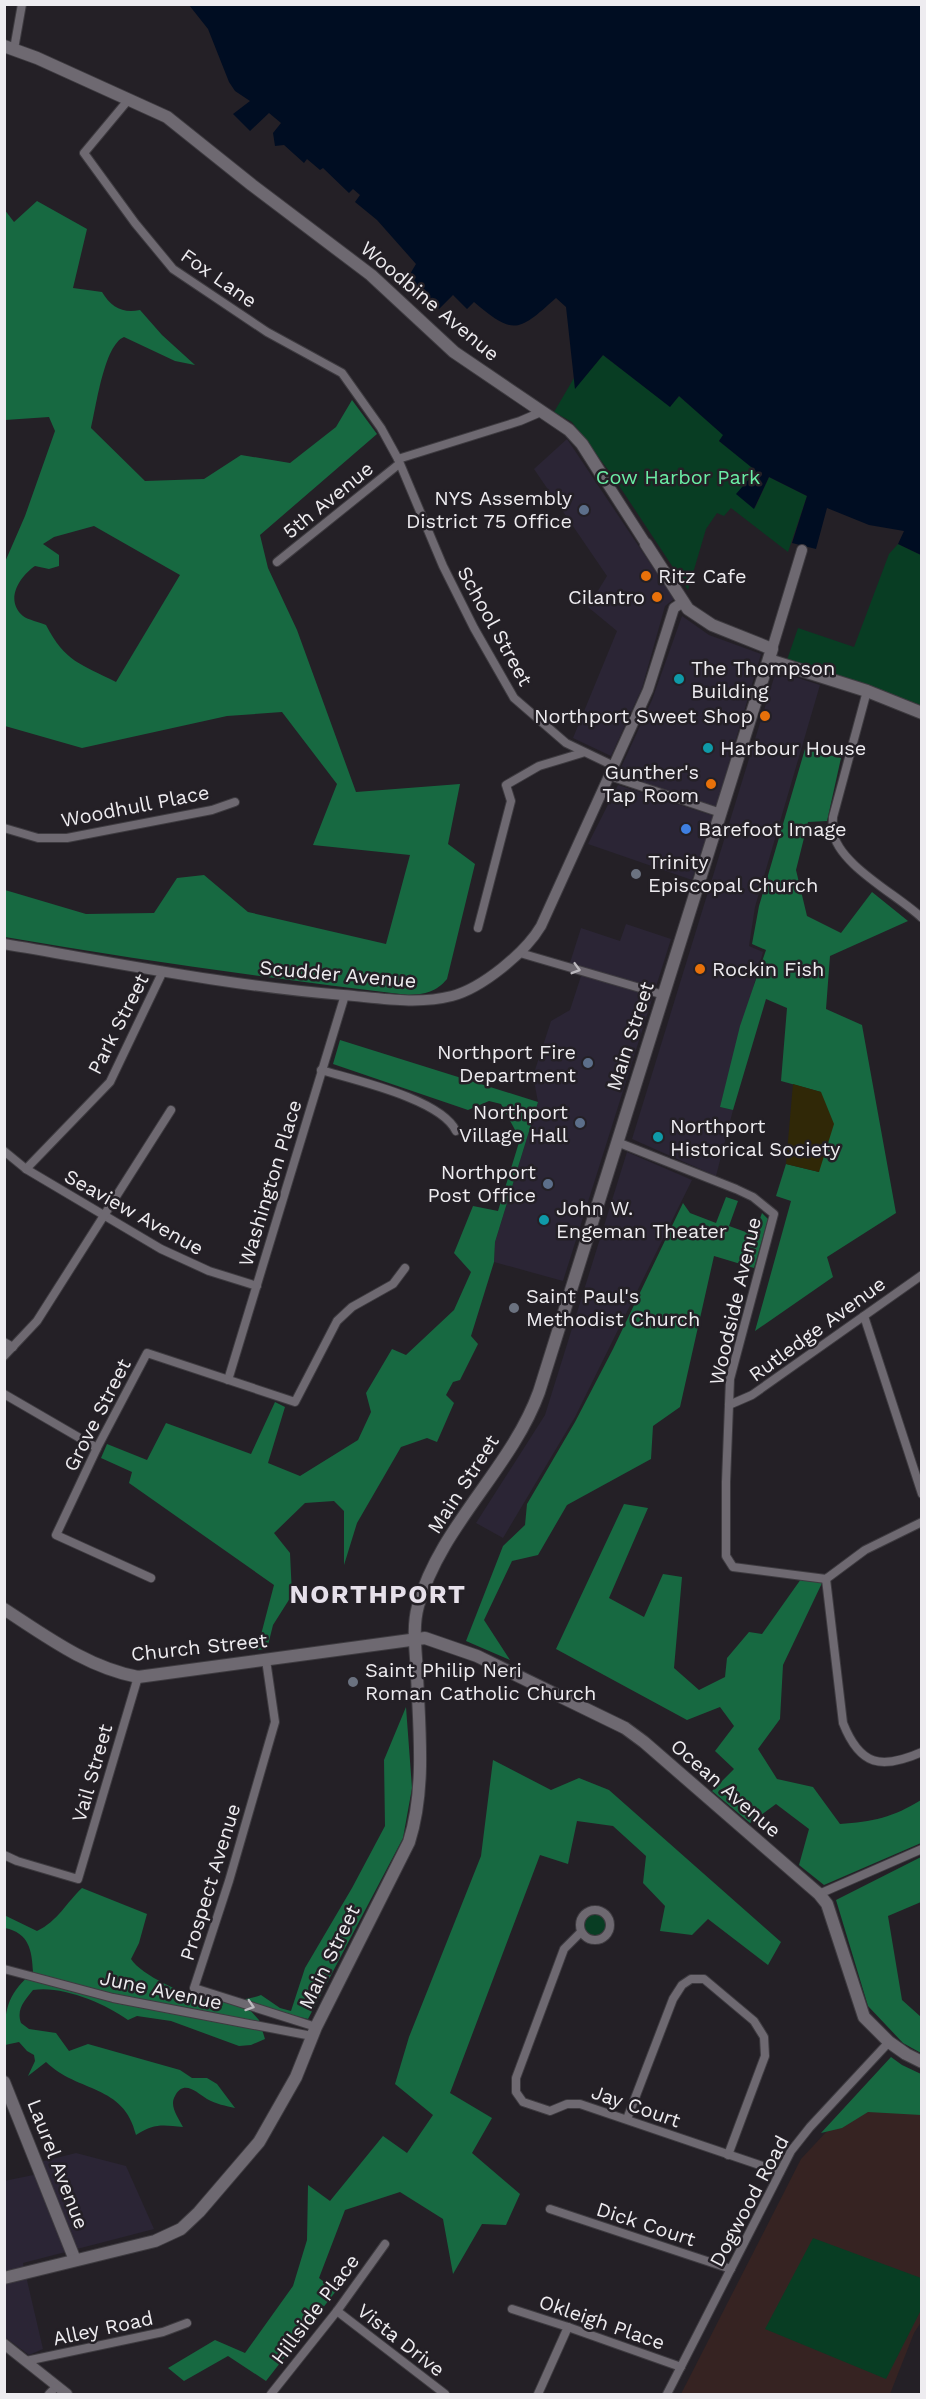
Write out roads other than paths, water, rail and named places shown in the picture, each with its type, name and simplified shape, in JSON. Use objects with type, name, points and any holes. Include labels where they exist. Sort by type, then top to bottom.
[{"type":"main road","name":"Woodbine Avenue","points":[[9,47],[166,117],[371,275],[454,352],[569,430],[582,444],[601,474]]},
{"type":"main road","name":"Woodbine Avenue","points":[[646,544],[688,609],[712,625],[770,654],[921,713]]},
{"type":"main road","name":"Main Street","points":[[4,2278],[156,2241],[181,2229],[257,2146],[296,2077],[314,2031],[409,1842],[419,1776],[415,1638],[418,1606],[441,1553],[533,1409],[770,654]]},
{"type":"main road","name":"Church Street","points":[[4,1609],[79,1657],[111,1671],[138,1677],[415,1638]]},
{"type":"main road","name":"Ocean Avenue","points":[[415,1638],[425,1638],[465,1651],[625,1728],[645,1742],[819,1894],[827,1904],[864,2018],[889,2042],[921,2062]]},
{"type":"main road","name":"Laurel Avenue","points":[[4,2082],[75,2260]]},
{"type":"street","points":[[9,47],[22,4]]},
{"type":"street","name":"Fox Lane","points":[[129,99],[84,153],[135,223],[173,269],[267,332],[342,373],[381,428],[398,462]]},
{"type":"street","name":"5th Avenue","points":[[278,562],[398,462],[541,412]]},
{"type":"street","name":"School Street","points":[[398,462],[443,566],[474,628],[514,698],[566,743],[612,771],[721,813]]},
{"type":"street","name":"Woodbine Avenue","points":[[601,474],[646,544]]},
{"type":"street","name":"Main Street","points":[[770,654],[802,550]]},
{"type":"street","name":"Scudder Avenue","points":[[4,944],[292,991],[409,1001],[455,995],[482,982],[520,953],[541,926],[648,690],[674,608],[683,602]]},
{"type":"street","points":[[867,691],[833,817],[832,831],[838,846],[849,860],[921,918]]},
{"type":"street","points":[[478,928],[511,801],[506,785],[539,766],[582,753]]},
{"type":"street","name":"Woodhull Place","points":[[4,828],[38,838],[67,838],[213,810],[236,802]]},
{"type":"street","points":[[520,953],[664,995]]},
{"type":"street","name":"Park Street","points":[[26,1169],[110,1082],[163,971]]},
{"type":"street","name":"Washington Place","points":[[228,1380],[345,995]]},
{"type":"street","points":[[321,1071],[405,1096],[446,1117],[456,1131]]},
{"type":"street","points":[[4,1356],[37,1321],[171,1110]]},
{"type":"street","name":"Woodside Avenue","points":[[617,1142],[736,1189],[753,1197],[774,1214],[730,1379],[726,1556],[733,1567],[825,1579]]},
{"type":"street","name":"Seaview Avenue","points":[[4,1151],[26,1169],[104,1217],[193,1265],[256,1286]]},
{"type":"street","name":"Grove Street","points":[[151,1578],[56,1535],[97,1448],[147,1353],[295,1402],[337,1321],[352,1307],[393,1284],[405,1268]]},
{"type":"street","name":"Rutledge Avenue","points":[[729,1405],[752,1395],[921,1275]]},
{"type":"street","points":[[864,1316],[921,1494]]},
{"type":"street","points":[[4,1342],[13,1347]]},
{"type":"street","points":[[4,1394],[97,1448]]},
{"type":"street","points":[[921,1522],[866,1550],[825,1579],[843,1723],[850,1741],[863,1757],[879,1763],[893,1763],[921,1752]]},
{"type":"street","name":"Prospect Avenue","points":[[266,1660],[275,1722],[229,1881],[194,1988],[314,2031]]},
{"type":"street","name":"Vail Street","points":[[4,1855],[78,1879],[138,1677]]},
{"type":"street","points":[[819,1894],[921,1849]]},
{"type":"street","name":"Jay Court","points":[[581,1932],[564,1949],[516,2078],[516,2092],[523,2102],[550,2110],[567,2104],[580,2104],[780,2172]]},
{"type":"street","name":"June Avenue","points":[[4,1969],[113,1998],[314,2031]]},
{"type":"street","points":[[627,2119],[673,1999],[682,1985],[691,1979],[704,1979],[754,2021],[764,2037],[765,2056],[728,2155]]},
{"type":"street","name":"Dogwood Road","points":[[666,2394],[792,2151],[810,2127],[889,2042]]},
{"type":"street","name":"Dick Court","points":[[550,2209],[731,2269]]},
{"type":"street","name":"Hillside Place","points":[[271,2394],[337,2311],[385,2244]]},
{"type":"street","name":"Okleigh Place","points":[[512,2309],[681,2367]]},
{"type":"street","name":"Vista Drive","points":[[337,2311],[445,2394]]},
{"type":"street","name":"Alley Road","points":[[26,2361],[163,2332],[187,2323]]},
{"type":"street","points":[[538,2394],[568,2327]]},
{"type":"street","points":[[4,2344],[26,2361],[53,2390],[67,2394]]},
{"type":"water","points":[[189,5],[921,5],[921,555],[898,544],[904,531],[869,525],[827,508],[816,549],[792,543],[807,496],[769,477],[754,509],[736,494],[756,471],[719,441],[723,435],[679,396],[670,407],[603,355],[575,389],[566,307],[556,298],[533,318],[516,325],[508,325],[498,320],[474,302],[467,309],[453,295],[439,309],[407,279],[416,264],[377,220],[355,202],[360,195],[353,189],[349,193],[323,168],[320,170],[307,159],[304,163],[284,145],[275,146],[273,133],[281,123],[269,113],[250,131],[233,114],[250,101],[235,91],[229,82],[208,29]]},
{"type":"place","name":"NYS Assembly District 75 Office","points":[[584,510]]},
{"type":"place","name":"Ritz Cafe","points":[[646,576]]},
{"type":"place","name":"Cilantro","points":[[657,597]]},
{"type":"place","name":"The Thompson Building","points":[[679,679]]},
{"type":"place","name":"Northport Sweet Shop","points":[[765,716]]},
{"type":"place","name":"Harbour House","points":[[708,748]]},
{"type":"place","name":"Gunther's Tap Room","points":[[711,784]]},
{"type":"place","name":"Barefoot Image","points":[[686,829]]},
{"type":"place","name":"Trinity Episcopal Church","points":[[636,874]]},
{"type":"place","name":"Rockin Fish","points":[[700,969]]},
{"type":"place","name":"Northport Fire Department","points":[[588,1063]]},
{"type":"place","name":"Northport Village Hall","points":[[580,1123]]},
{"type":"place","name":"Northport Historical Society","points":[[658,1137]]},
{"type":"place","name":"Northport Post Office","points":[[548,1184]]},
{"type":"place","name":"John W. Engeman Theater","points":[[544,1220]]},
{"type":"place","name":"Saint Paul's Methodist Church","points":[[514,1308]]},
{"type":"place","name":"Saint Philip Neri Roman Catholic Church","points":[[353,1682]]},
{"type":"district","name":"NORTHPORT","points":[[378,1594]]},
{"type":"park label","name":"Cow Harbor Park","points":[[678,477]]}]
